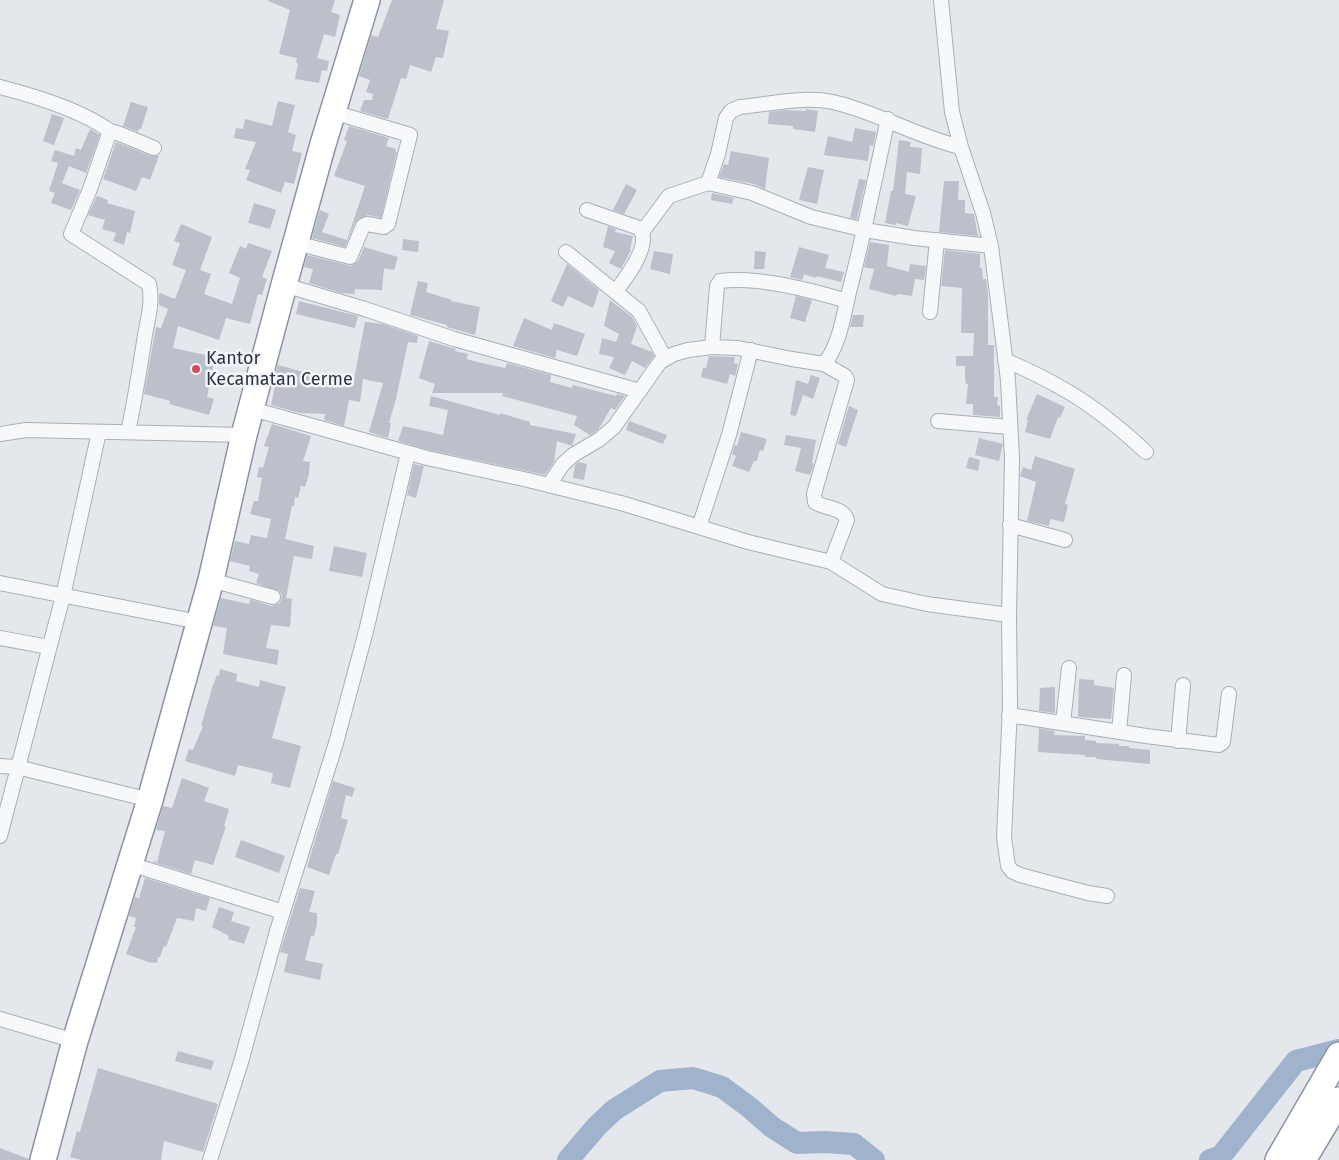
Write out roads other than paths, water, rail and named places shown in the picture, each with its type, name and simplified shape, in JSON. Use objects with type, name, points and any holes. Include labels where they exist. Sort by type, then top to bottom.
[{"type":"highway","points":[[43,1160],[75,1041],[150,800],[211,580],[244,434],[284,285],[367,0]]},
{"type":"highway","points":[[1278,1160],[1339,1055]]},
{"type":"highway","points":[[1303,1160],[1339,1100]]},
{"type":"street","points":[[941,0],[952,112],[961,147],[983,213],[991,246],[1006,360],[1012,458],[1009,715],[1004,837],[1008,866],[1012,871],[1020,875],[1088,893],[1107,896]]},
{"type":"street","points":[[0,87],[37,97],[98,123],[110,132],[120,134],[154,148]]},
{"type":"street","points":[[708,183],[718,154],[726,118],[731,111],[740,107],[801,100],[832,102],[888,119],[945,143],[961,147]]},
{"type":"street","points":[[296,243],[350,257],[363,226],[367,224],[384,227],[388,224],[410,135],[333,112]]},
{"type":"street","points":[[824,364],[831,356],[847,301],[888,119]]},
{"type":"street","points":[[110,132],[90,189],[71,234],[148,284],[150,289],[143,350],[128,432]]},
{"type":"street","points":[[642,232],[669,196],[708,183],[752,193],[802,214],[864,230],[991,246]]},
{"type":"street","points":[[587,210],[639,228],[642,232],[643,238],[639,255],[632,270],[616,291]]},
{"type":"street","points":[[930,312],[937,240]]},
{"type":"street","points":[[566,252],[639,311],[665,358]]},
{"type":"street","points":[[712,347],[717,286],[720,281],[757,282],[787,286],[818,292],[847,301]]},
{"type":"street","points":[[284,285],[365,309],[454,339],[640,391]]},
{"type":"street","points":[[548,485],[563,464],[573,455],[614,428],[660,362],[665,358],[688,350],[712,347],[738,348],[824,364],[845,376],[848,380],[814,494],[815,502],[841,511],[847,520],[831,562]]},
{"type":"street","points":[[699,527],[730,435],[751,350]]},
{"type":"street","points":[[1006,360],[1066,391],[1127,435],[1146,452]]},
{"type":"street","points":[[252,409],[408,453],[621,503],[748,542],[831,562],[882,594],[927,604],[1009,615]]},
{"type":"street","points":[[938,421],[1010,427]]},
{"type":"street","points":[[0,434],[26,430],[244,434]]},
{"type":"street","points":[[0,836],[63,596],[99,432]]},
{"type":"street","points":[[210,1160],[341,724],[366,631],[408,453]]},
{"type":"street","points":[[1010,525],[1066,540]]},
{"type":"street","points":[[211,580],[273,597]]},
{"type":"street","points":[[0,583],[199,622]]},
{"type":"street","points":[[0,638],[49,647]]},
{"type":"street","points":[[1063,723],[1069,668]]},
{"type":"street","points":[[1119,732],[1124,675]]},
{"type":"street","points":[[1178,740],[1183,686]]},
{"type":"street","points":[[1009,715],[1214,745],[1221,744],[1229,694]]},
{"type":"street","points":[[0,766],[17,768],[150,800]]},
{"type":"street","points":[[130,864],[283,912]]},
{"type":"street","points":[[0,1019],[75,1041]]},
{"type":"waterway","points":[[1210,1160],[1221,1156],[1296,1061],[1339,1050]]},
{"type":"waterway","points":[[568,1160],[597,1126],[614,1110],[660,1081],[693,1078],[722,1087],[772,1127],[797,1143],[854,1144],[874,1160]]},
{"type":"place","name":"Kantor Kecamatan Cerme","points":[[196,369]]}]
